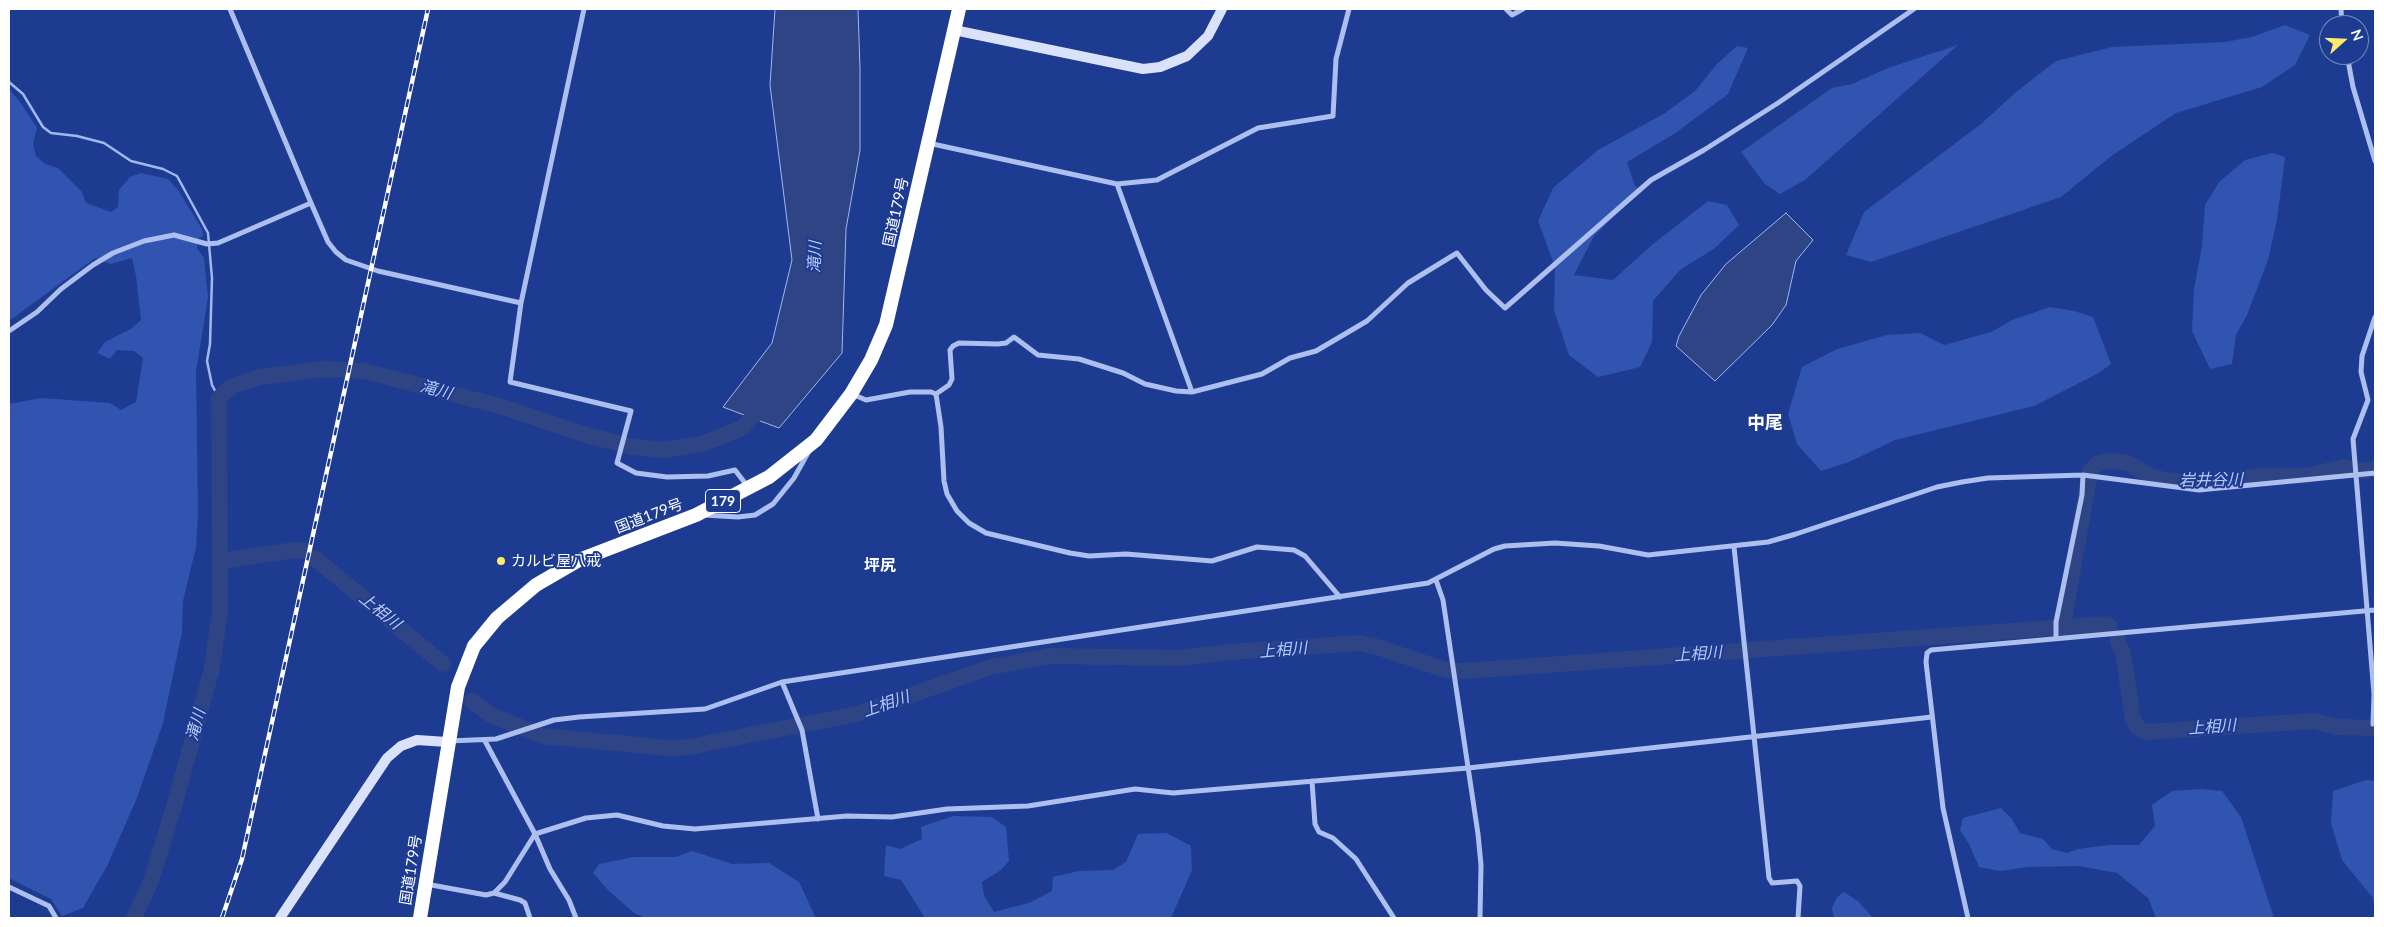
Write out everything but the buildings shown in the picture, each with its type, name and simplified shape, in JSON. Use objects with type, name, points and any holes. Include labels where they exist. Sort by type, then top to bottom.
[{"type":"highway","name":"国道179号","points":[[420,918],[458,687],[474,646],[497,618],[536,585],[579,560],[696,515],[769,478],[816,440],[851,394],[871,360],[886,325],[959,9]]},
{"type":"street","points":[[230,9],[311,204],[328,242],[336,252],[346,260],[378,271],[521,303]]},
{"type":"street","points":[[584,9],[521,303],[510,382],[631,411],[617,463],[636,473],[667,477],[708,476],[735,470],[749,489]]},
{"type":"street","points":[[954,30],[1143,69],[1160,67],[1187,56],[1208,36],[1222,9]]},
{"type":"street","points":[[928,143],[1116,184],[1157,180],[1258,128],[1333,116],[1336,59],[1349,9]]},
{"type":"street","points":[[1506,9],[1512,15],[1524,9]]},
{"type":"street","points":[[936,394],[949,385],[952,380],[950,350],[952,346],[959,343],[1006,343],[1014,336],[1038,355],[1079,359],[1123,374],[1145,384],[1192,392],[1262,374],[1290,358],[1316,351],[1367,321],[1408,283],[1457,253],[1486,290],[1505,308],[1651,180],[1704,150],[1778,103],[1914,9]]},
{"type":"street","points":[[2349,65],[2353,87],[2375,161]]},
{"type":"street","points":[[1116,184],[1192,392]]},
{"type":"street","points":[[9,331],[37,312],[80,274],[113,253],[160,236],[174,235],[207,244],[218,242],[311,204]]},
{"type":"street","points":[[2373,724],[2374,694],[2353,439],[2368,400],[2361,372],[2362,356],[2375,317]]},
{"type":"street","points":[[851,394],[866,400],[910,392],[931,392],[936,394]]},
{"type":"street","points":[[936,394],[941,428],[944,481],[947,494],[957,512],[969,523],[986,533],[1089,556],[1126,554],[1212,561],[1257,547],[1294,550],[1305,556],[1340,597]]},
{"type":"street","points":[[696,515],[738,517],[755,515],[773,504],[794,478],[816,440]]},
{"type":"street","points":[[280,918],[387,758],[400,746],[417,740],[448,742],[485,741],[528,728],[579,717],[704,709],[782,682],[1340,597],[1436,580],[1494,549],[1505,546],[1555,543],[1598,546],[1648,555],[1734,547],[1796,534],[1937,487],[1988,478],[2087,475],[2199,490],[2375,473]]},
{"type":"street","points":[[2056,635],[2056,622],[2087,475]]},
{"type":"street","points":[[1734,547],[1769,878],[1772,883],[1797,881],[1800,886],[1798,918]]},
{"type":"street","points":[[1436,580],[1443,600],[1454,667],[1481,865],[1480,918]]},
{"type":"street","points":[[1968,918],[1946,828],[1926,662],[1927,653],[1931,650],[2056,635],[2375,610]]},
{"type":"street","points":[[782,682],[802,730],[818,819]]},
{"type":"street","points":[[494,893],[505,882],[535,834],[586,818],[617,815],[663,826],[694,828],[847,816],[892,817],[948,809],[1028,806],[1135,789],[1173,793],[1468,768],[1932,717]]},
{"type":"street","points":[[485,741],[535,834],[576,918]]},
{"type":"street","points":[[1312,782],[1315,824],[1319,832],[1333,838],[1356,859],[1394,918]]},
{"type":"street","points":[[425,884],[486,895],[494,893],[520,900],[525,904],[530,918]]},
{"type":"street","points":[[9,887],[49,906],[56,918]]},
{"type":"shaded area","points":[[2285,25],[2310,35],[2295,65],[2262,87],[2176,113],[2110,157],[2061,197],[1871,262],[1846,255],[1864,212],[1981,124],[2016,92],[2056,61],[2112,47],[2225,42],[2252,37]]},
{"type":"shaded area","points":[[1958,45],[1805,180],[1780,194],[1764,183],[1741,152],[1832,88],[1852,84],[1888,68]]},
{"type":"shaded area","points":[[1737,46],[1748,48],[1728,94],[1674,134],[1627,162],[1635,186],[1641,190],[1594,236],[1574,275],[1613,280],[1653,244],[1708,201],[1727,205],[1739,225],[1715,248],[1680,270],[1653,301],[1652,342],[1640,367],[1598,377],[1569,355],[1554,310],[1555,267],[1538,221],[1553,188],[1598,150],[1665,113],[1695,91],[1717,64]]},
{"type":"shaded area","points":[[9,89],[37,128],[33,144],[36,156],[45,164],[58,168],[82,192],[86,203],[111,212],[118,207],[119,190],[130,177],[141,173],[168,179],[178,190],[202,229],[203,236],[198,239],[197,248],[204,258],[208,298],[196,371],[198,515],[196,547],[183,601],[182,632],[163,723],[137,798],[107,866],[83,908],[62,916],[51,899],[9,878],[9,404],[41,398],[110,403],[121,410],[136,402],[143,358],[134,351],[117,350],[110,359],[97,353],[105,342],[131,329],[141,320],[132,258],[111,264],[95,258],[9,321]]},
{"type":"shaded area","points":[[2272,153],[2285,157],[2277,220],[2268,260],[2247,315],[2236,335],[2232,364],[2210,369],[2192,331],[2194,289],[2202,246],[2205,205],[2219,182],[2245,160]]},
{"type":"shaded area","points":[[2050,307],[2074,311],[2093,317],[2111,364],[2097,374],[2034,406],[1895,440],[1849,462],[1821,471],[1797,444],[1788,414],[1802,367],[1837,349],[1887,335],[1920,333],[1944,345],[1991,332],[2012,320]]},
{"type":"shaded area","points":[[2366,780],[2375,781],[2375,911],[2373,898],[2342,860],[2331,823],[2333,791]]},
{"type":"shaded area","points":[[2201,789],[2222,791],[2241,817],[2274,918],[2156,918],[2148,898],[2117,873],[2079,866],[2028,867],[2000,871],[1979,867],[1969,844],[1960,830],[1963,818],[2001,808],[2012,819],[2020,833],[2043,839],[2052,849],[2067,853],[2078,849],[2109,845],[2139,845],[2155,826],[2152,805],[2172,791]]},
{"type":"shaded area","points":[[953,816],[992,817],[1006,827],[1009,861],[1001,870],[982,882],[984,896],[994,912],[1029,903],[1052,891],[1053,877],[1079,871],[1113,870],[1126,862],[1138,834],[1167,833],[1191,846],[1192,870],[1171,918],[925,918],[901,880],[884,876],[886,845],[900,849],[922,839],[921,827]]},
{"type":"shaded area","points":[[692,851],[732,864],[769,863],[799,882],[816,918],[646,918],[634,913],[608,890],[593,873],[599,864],[634,857],[676,857]]},
{"type":"shaded area","points":[[1844,892],[1859,902],[1873,918],[1834,918],[1832,908],[1837,897]]},
{"type":"water","points":[[775,9],[858,9],[860,69],[860,150],[846,229],[842,353],[779,428],[723,407],[772,343],[792,260],[770,85]]},
{"type":"water","points":[[1786,213],[1813,240],[1796,261],[1786,305],[1772,325],[1715,381],[1676,346],[1679,336],[1701,295],[1726,264]]},
{"type":"waterway","points":[[9,82],[23,94],[43,127],[51,133],[77,136],[104,143],[131,161],[163,169],[177,176],[208,233],[212,278],[210,344],[207,361],[212,385],[219,398]]},
{"type":"waterway","name":"滝川","points":[[134,918],[151,881],[175,803],[211,672],[220,613],[219,398],[232,386],[260,377],[325,369],[364,371],[503,407],[583,434],[632,447],[663,450],[702,444],[742,428],[767,402]]},
{"type":"waterway","name":"岩井谷川","points":[[2063,627],[2090,471],[2097,464],[2110,461],[2128,463],[2150,476],[2164,480],[2202,483],[2262,476],[2306,476],[2344,467],[2359,471],[2375,469]]},
{"type":"waterway","name":"上相川","points":[[221,561],[295,550],[306,551]]},
{"type":"waterway","name":"上相川","points":[[316,559],[443,664]]},
{"type":"waterway","name":"上相川","points":[[472,701],[491,715],[542,736],[668,748],[689,747],[857,714],[991,667],[1048,656],[1180,658],[1230,652],[1359,643],[1377,647],[1446,670],[1464,671],[2107,624],[2110,627]]},
{"type":"waterway","name":"上相川","points":[[2118,641],[2123,653],[2133,720],[2137,727],[2146,732],[2314,721],[2337,727],[2375,728]]},
{"type":"railway","points":[[222,918],[242,859],[428,9]]},
{"type":"place","name":"カルビ屋八戒","points":[[501,561]]},
{"type":"district","name":"中尾","points":[[1765,423]]},
{"type":"district","name":"坪尻","points":[[880,566]]}]
